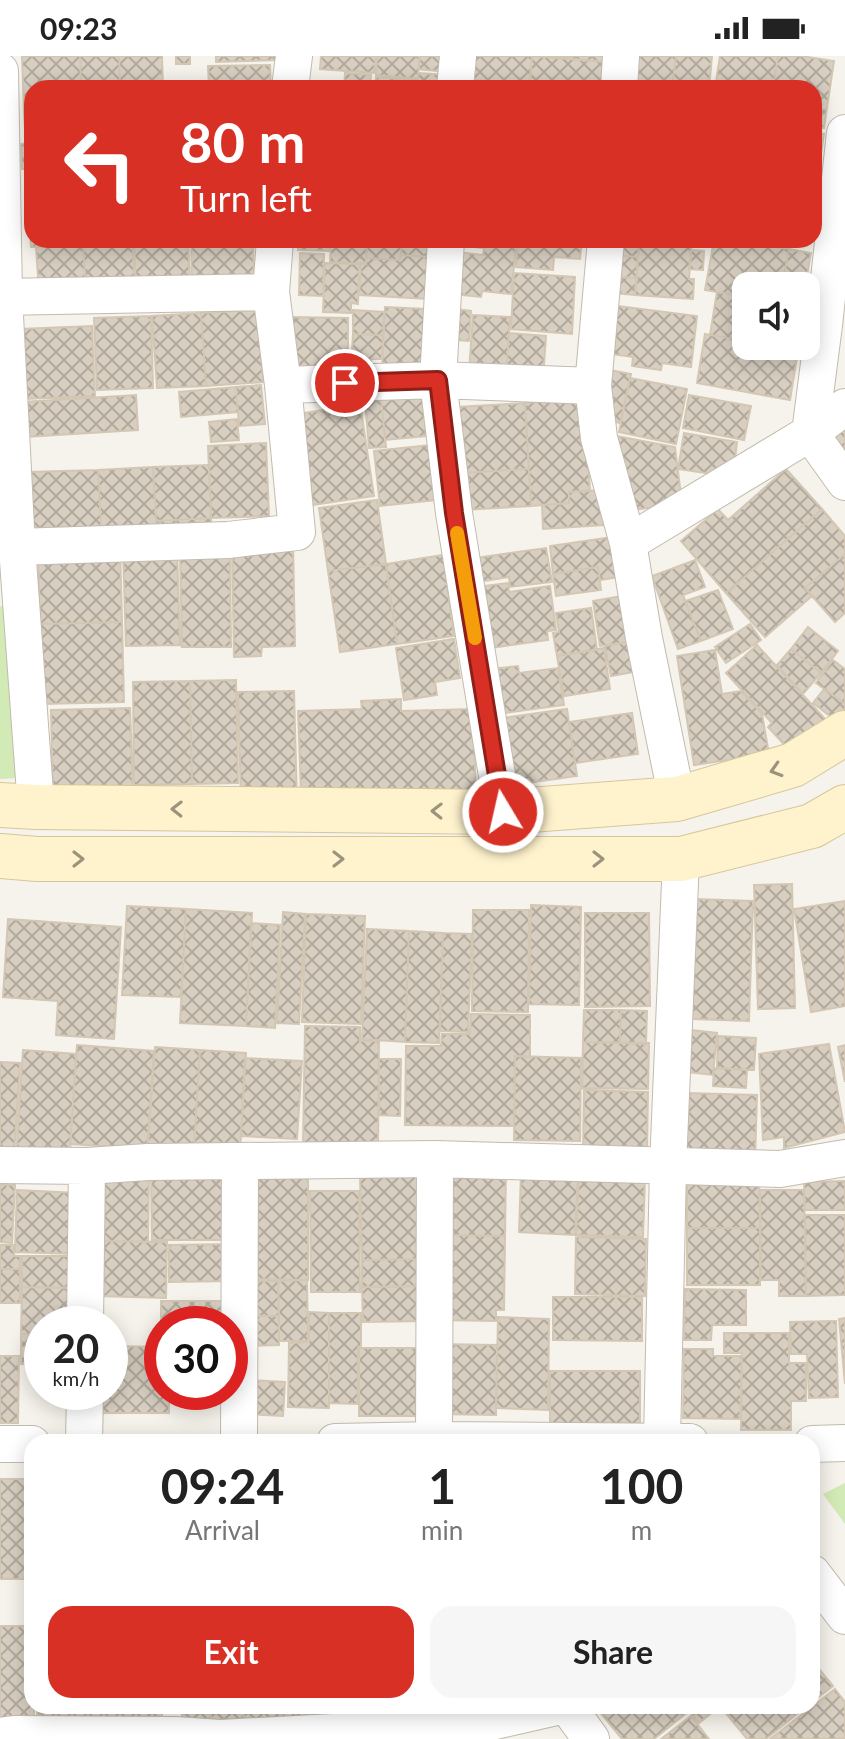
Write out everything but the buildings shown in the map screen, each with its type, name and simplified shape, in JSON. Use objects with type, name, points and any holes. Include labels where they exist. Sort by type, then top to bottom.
[{"type":"main road","points":[[18,806],[503,812],[677,799],[793,765],[845,733]]},
{"type":"main road","points":[[0,856],[37,859],[681,859],[812,826],[845,807]]},
{"type":"street","points":[[291,80],[294,56]]},
{"type":"street","points":[[456,80],[458,56]]},
{"type":"street","points":[[620,80],[621,56]]},
{"type":"street","points":[[0,71],[2,297],[17,547],[18,806]]},
{"type":"street","points":[[845,133],[810,433],[845,482]]},
{"type":"street","points":[[1,174],[24,173]]},
{"type":"street","points":[[17,547],[228,540],[297,532],[271,292],[274,248]]},
{"type":"street","points":[[446,248],[438,380],[454,513],[503,812]]},
{"type":"street","points":[[605,248],[593,386],[599,438],[628,543],[677,799]]},
{"type":"street","points":[[2,297],[271,292]]},
{"type":"street","points":[[283,385],[438,380],[593,386]]},
{"type":"street","points":[[628,543],[810,433],[845,407]]},
{"type":"street","points":[[676,1434],[668,1166],[681,859]]},
{"type":"street","points":[[0,1165],[435,1159],[780,1169],[845,1158]]},
{"type":"street","points":[[434,1434],[435,1159]]},
{"type":"street","points":[[239,1434],[240,1161]]},
{"type":"street","points":[[85,1306],[87,1166]]},
{"type":"street","points":[[84,1434],[85,1410]]},
{"type":"street","points":[[820,1444],[845,1443]]},
{"type":"street","points":[[0,1444],[24,1444]]},
{"type":"street","points":[[820,1583],[845,1616]]},
{"type":"street","points":[[0,1736],[176,1721],[220,1738],[319,1719],[482,1724],[528,1714]]},
{"type":"street","points":[[570,1714],[588,1738]]},
{"type":"green space","points":[[0,606],[14,608],[21,778],[0,779]]},
{"type":"green space","points":[[845,1483],[845,1524],[823,1494]]},
{"type":"slow traffic","points":[[457,533],[475,638]]},
{"type":"route","points":[[345,383],[438,380],[454,513],[503,812]]}]
